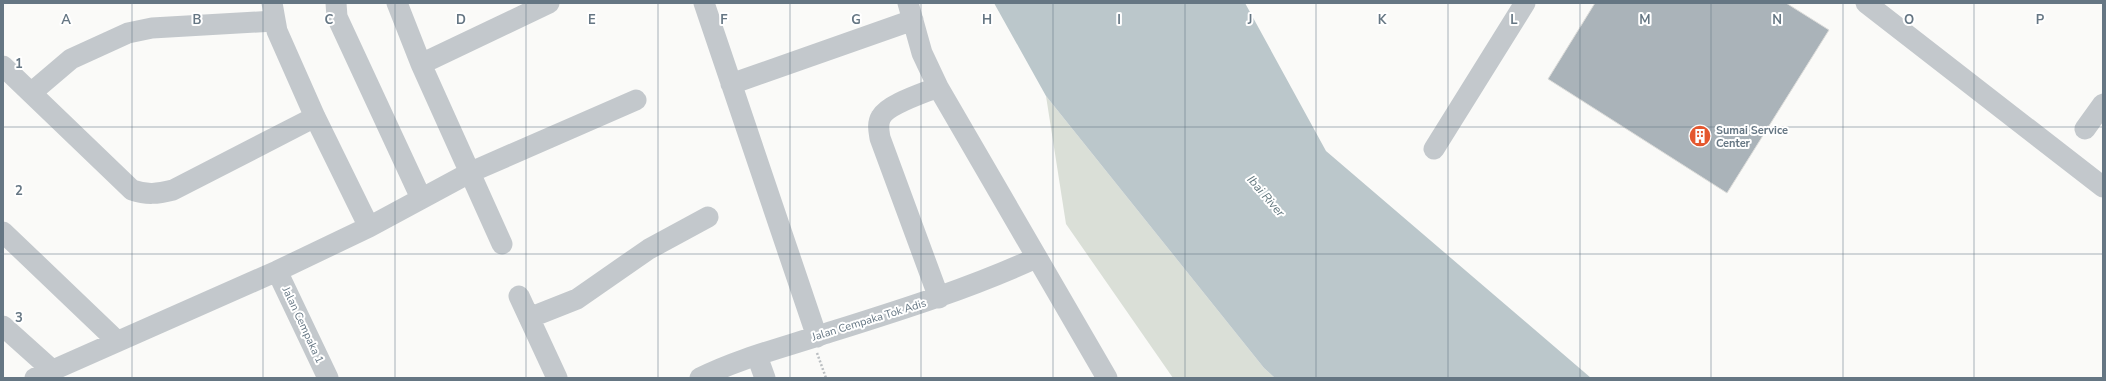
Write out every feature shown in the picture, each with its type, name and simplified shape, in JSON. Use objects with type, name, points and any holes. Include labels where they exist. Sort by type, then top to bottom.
[{"type":"street","points":[[336,3],[337,16],[421,198]]},
{"type":"street","points":[[397,3],[421,64],[471,172],[502,244]]},
{"type":"street","points":[[421,64],[549,3]]},
{"type":"street","points":[[704,3],[736,98],[808,339]]},
{"type":"street","points":[[1434,149],[1525,3]]},
{"type":"street","points":[[1866,3],[2103,187]]},
{"type":"street","points":[[31,93],[71,59],[128,33],[152,28],[273,12],[315,117],[369,227]]},
{"type":"street","points":[[736,98],[915,29],[938,87],[1103,377]]},
{"type":"street","points":[[3,66],[132,190],[144,194],[156,195],[173,190],[315,117]]},
{"type":"street","points":[[938,87],[887,110],[880,118],[878,128],[880,138],[939,298]]},
{"type":"street","points":[[3,326],[44,374],[277,271],[369,227],[471,172],[636,100]]},
{"type":"street","points":[[2085,129],[2103,104]]},
{"type":"street","points":[[529,318],[577,299],[649,249],[708,218]]},
{"type":"street","points":[[3,232],[117,341]]},
{"type":"street","name":"Jalan Cempaka Tok Adis","points":[[700,378],[808,339],[939,298],[1000,275],[1036,258]]},
{"type":"street","name":"Jalan Cempaka 1","points":[[277,271],[328,378]]},
{"type":"street","points":[[519,296],[557,378]]},
{"type":"street","points":[[764,354],[765,378]]},
{"type":"path","points":[[808,339],[826,378]]},
{"type":"shaded area","points":[[1046,96],[1264,368],[1275,378],[1173,378],[1066,224]]},
{"type":"water","name":"Ibai River","points":[[994,3],[1245,3],[1326,151],[1591,378],[1275,378],[1264,368],[1046,96]]},
{"type":"building","name":"Sumai Service Center","points":[[1595,3],[1786,3],[1829,30],[1727,193],[1548,79]]},
{"type":"place","name":"Sumai Service Center","points":[[1700,136]]}]
